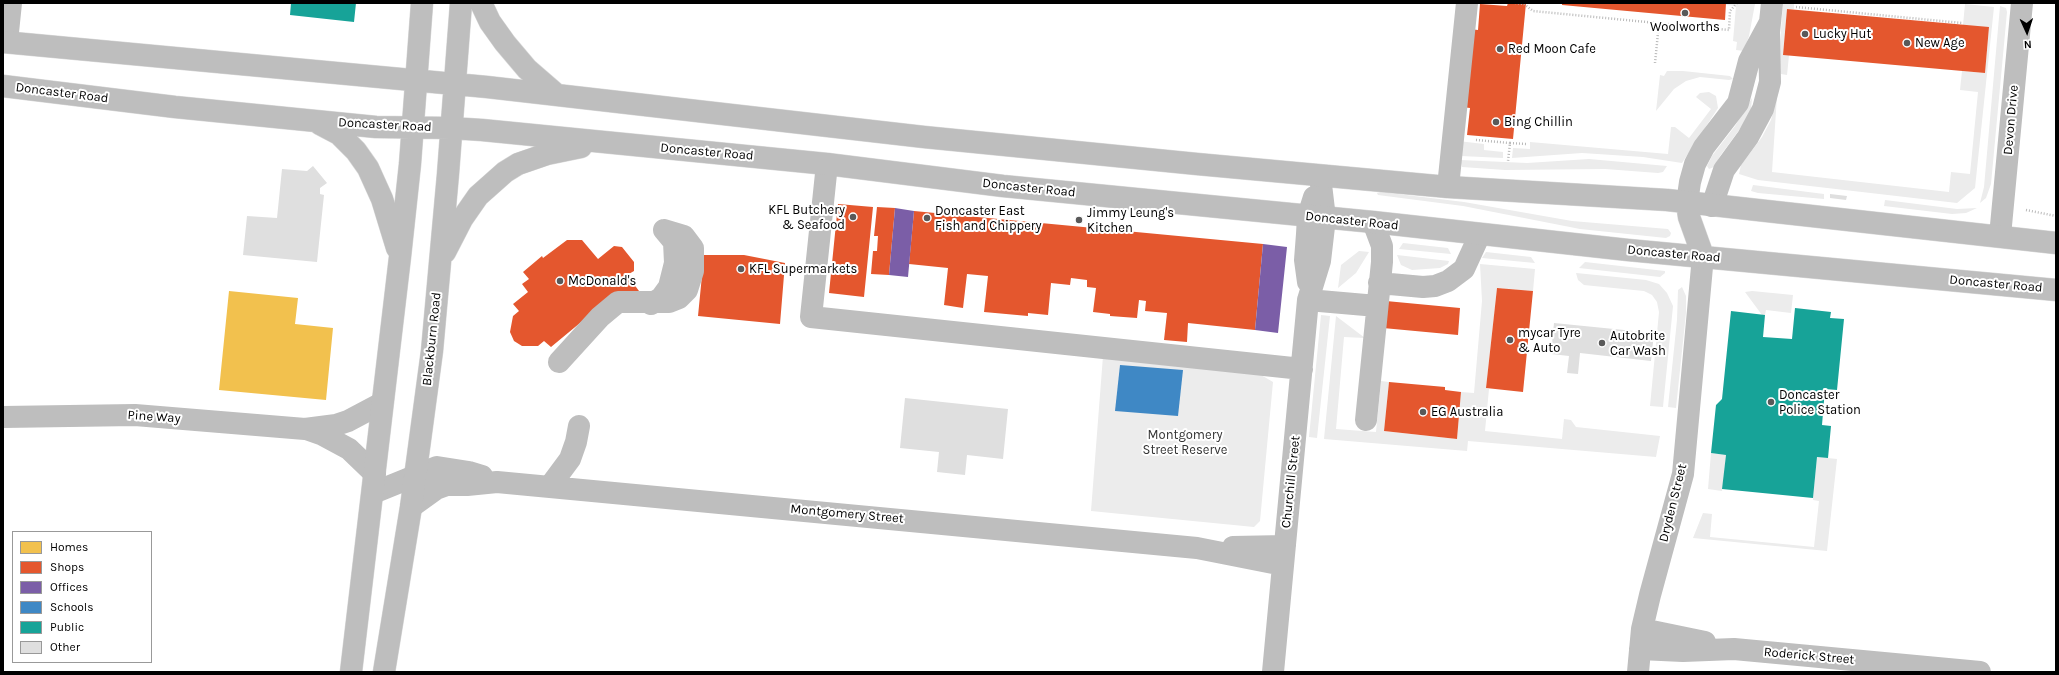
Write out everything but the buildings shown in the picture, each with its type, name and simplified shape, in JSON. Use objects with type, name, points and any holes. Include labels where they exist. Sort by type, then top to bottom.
[{"type":"main road","points":[[11,3],[5,42],[415,80],[924,137],[1320,176],[1448,187],[1687,203],[2056,243]]},
{"type":"main road","points":[[351,672],[400,257],[422,3]]},
{"type":"main road","name":"Blackburn Road","points":[[384,672],[411,507],[432,351],[461,3]]},
{"type":"main road","points":[[481,3],[490,22],[505,43],[527,69],[557,95]]},
{"type":"main road","points":[[1448,187],[1467,3]]},
{"type":"main road","name":"Devon Drive","points":[[2000,236],[2022,3]]},
{"type":"main road","points":[[1703,256],[1689,217],[1687,203],[1690,182],[1695,164],[1704,147],[1738,103],[1753,52],[1771,12]]},
{"type":"main road","name":"Dryden Street","points":[[1638,672],[1641,639],[1659,557],[1683,474],[1703,256],[1712,206],[1724,170],[1757,122],[1763,108],[1770,82],[1771,12]]},
{"type":"main road","points":[[1744,79],[1770,82]]},
{"type":"main road","name":"Doncaster Road","points":[[3,86],[175,107],[315,121],[376,127],[451,128],[603,142],[826,164],[1003,186],[1373,222],[1628,250],[2056,290]]},
{"type":"main road","points":[[315,121],[339,134],[356,151],[368,168],[382,199],[400,257]]},
{"type":"main road","points":[[440,263],[462,219],[478,196],[504,172],[518,164],[547,154],[603,142]]},
{"type":"main road","points":[[826,164],[811,316],[1302,369]]},
{"type":"main road","name":"Churchill Street","points":[[1273,672],[1308,296],[1305,260],[1317,217],[1320,176]]},
{"type":"main road","points":[[1366,420],[1380,283],[1382,246],[1373,222]]},
{"type":"main road","points":[[559,362],[600,317],[618,302],[651,304],[661,298],[669,287],[675,263],[674,242],[664,230]]},
{"type":"main road","points":[[1380,283],[1423,287],[1435,286],[1448,282],[1464,269],[1480,234]]},
{"type":"main road","points":[[1308,296],[1377,306]]},
{"type":"main road","name":"Pine Way","points":[[3,417],[135,415],[305,429],[348,421],[382,403]]},
{"type":"main road","points":[[550,486],[570,459],[576,442],[579,426]]},
{"type":"main road","name":"Pine Way","points":[[305,429],[336,441],[349,449],[374,483]]},
{"type":"main road","name":"Montgomery Street","points":[[374,483],[415,476],[437,467],[469,472],[497,482]]},
{"type":"main road","name":"Montgomery Street","points":[[411,507],[436,489],[447,485],[497,482],[1284,556]]},
{"type":"main road","name":"Roderick Street","points":[[1641,639],[1685,637],[1734,649],[1980,672]]},
{"type":"path","points":[[1515,3],[1524,4],[1533,11],[1729,30],[1730,11],[1737,3]]},
{"type":"path","points":[[1796,7],[1962,23]]},
{"type":"path","points":[[1655,63],[1659,23]]},
{"type":"path","points":[[1475,139],[1526,144]]},
{"type":"path","points":[[1508,161],[1510,143]]},
{"type":"path","points":[[2026,210],[2056,216]]},
{"type":"green space","points":[[1726,3],[1755,4],[1749,36],[1744,51],[1736,50],[1737,42],[1733,41],[1736,6],[1726,5]]},
{"type":"green space","points":[[1783,3],[1794,3],[1794,9],[1787,9],[1783,54],[1789,55],[1787,75],[1781,74],[1778,69]]},
{"type":"green space","points":[[1965,4],[1994,7],[1975,188],[1957,203],[1758,180],[1739,174],[1741,165],[1762,137],[1771,120],[1777,96],[1772,172],[1949,192],[1951,172],[1970,174],[1978,92],[1960,90],[1962,71],[1985,73],[1989,28],[1963,25]]},
{"type":"green space","points":[[2000,6],[2006,8],[2007,12],[1991,184],[1986,198],[1980,203],[1984,187]]},
{"type":"green space","points":[[1667,71],[1683,71],[1730,76],[1733,79],[1729,80],[1700,77],[1686,81],[1674,89],[1656,111],[1660,75],[1664,76]]},
{"type":"green space","points":[[1709,92],[1716,96],[1718,108],[1682,163],[1643,157],[1582,153],[1512,158],[1513,148],[1530,149],[1530,142],[1668,154],[1671,127],[1675,127],[1689,138],[1711,109],[1696,97],[1700,93]]},
{"type":"green space","points":[[1752,98],[1751,109],[1742,126],[1720,156],[1714,167],[1709,169],[1707,166],[1712,156],[1735,126]]},
{"type":"green space","points":[[1458,141],[1484,144],[1484,150],[1503,152],[1503,158],[1461,156]]},
{"type":"green space","points":[[1589,159],[1667,166],[1663,172],[1658,173],[1605,169],[1505,170],[1462,167],[1460,160],[1527,163]]},
{"type":"green space","points":[[1753,185],[1824,194],[1824,199],[1758,193],[1751,191]]},
{"type":"green space","points":[[1381,192],[1464,202],[1572,221],[1668,229],[1671,233],[1670,236],[1666,238],[1580,229],[1463,206],[1378,195],[1377,193]]},
{"type":"green space","points":[[1885,200],[1957,209],[1977,208],[1966,213],[1952,214],[1884,206]]},
{"type":"green space","points":[[1403,243],[1448,248],[1451,254],[1399,249]]},
{"type":"green space","points":[[1359,251],[1369,252],[1356,273],[1338,288],[1341,265]]},
{"type":"green space","points":[[1486,252],[1531,257],[1535,263],[1482,258]]},
{"type":"green space","points":[[1397,255],[1449,261],[1448,264],[1440,268],[1412,270],[1401,265]]},
{"type":"green space","points":[[1585,262],[1665,271],[1665,273],[1660,277],[1579,268]]},
{"type":"green space","points":[[1480,264],[1535,269],[1533,291],[1497,288],[1486,388],[1489,389],[1485,431],[1562,439],[1564,419],[1571,420],[1576,427],[1660,436],[1656,457],[1468,441],[1467,451],[1324,439],[1336,316],[1365,338],[1344,337],[1336,429],[1376,432],[1381,381],[1389,382],[1384,431],[1457,439],[1461,392],[1474,393],[1482,301]]},
{"type":"green space","points":[[1576,273],[1646,280],[1659,284],[1667,293],[1673,306],[1663,407],[1650,406],[1659,312],[1657,302],[1652,295],[1644,291],[1584,285],[1578,280]]},
{"type":"green space","points":[[1682,287],[1686,296],[1686,313],[1676,408],[1668,407],[1677,320],[1678,290]]},
{"type":"green space","points":[[1752,291],[1793,295],[1791,313],[1766,310],[1765,315],[1762,315],[1745,292]]},
{"type":"green space","points":[[1321,315],[1330,316],[1317,438],[1309,437]]},
{"type":"green space","name":"Montgomery Street Reserve","points":[[1103,356],[1256,372],[1273,382],[1260,521],[1254,527],[1091,511]]},
{"type":"green space","points":[[1711,453],[1726,455],[1722,491],[1708,489]]},
{"type":"green space","points":[[1817,457],[1837,459],[1827,551],[1693,538],[1703,513],[1712,514],[1710,537],[1814,547],[1819,501],[1813,500]]},
{"type":"place","name":"Woolworths","points":[[1685,13]]},
{"type":"place","name":"Lucky Hut","points":[[1805,34]]},
{"type":"place","name":"New Age","points":[[1907,43]]},
{"type":"place","name":"Red Moon Cafe","points":[[1500,49]]},
{"type":"place","name":"Bing Chillin","points":[[1496,122]]},
{"type":"place","name":"KFL Butchery & Seafood","points":[[853,217]]},
{"type":"place","name":"Doncaster East Fish and Chippery","points":[[927,218]]},
{"type":"place","name":"Jimmy Leung's Kitchen","points":[[1079,220]]},
{"type":"place","name":"KFL Supermarkets","points":[[741,269]]},
{"type":"place","name":"McDonald's","points":[[560,281]]},
{"type":"place","name":"mycar Tyre & Auto","points":[[1510,340]]},
{"type":"place","name":"Autobrite Car Wash","points":[[1602,343]]},
{"type":"place","name":"Doncaster Police Station","points":[[1771,402]]},
{"type":"place","name":"EG Australia","points":[[1423,412]]}]
